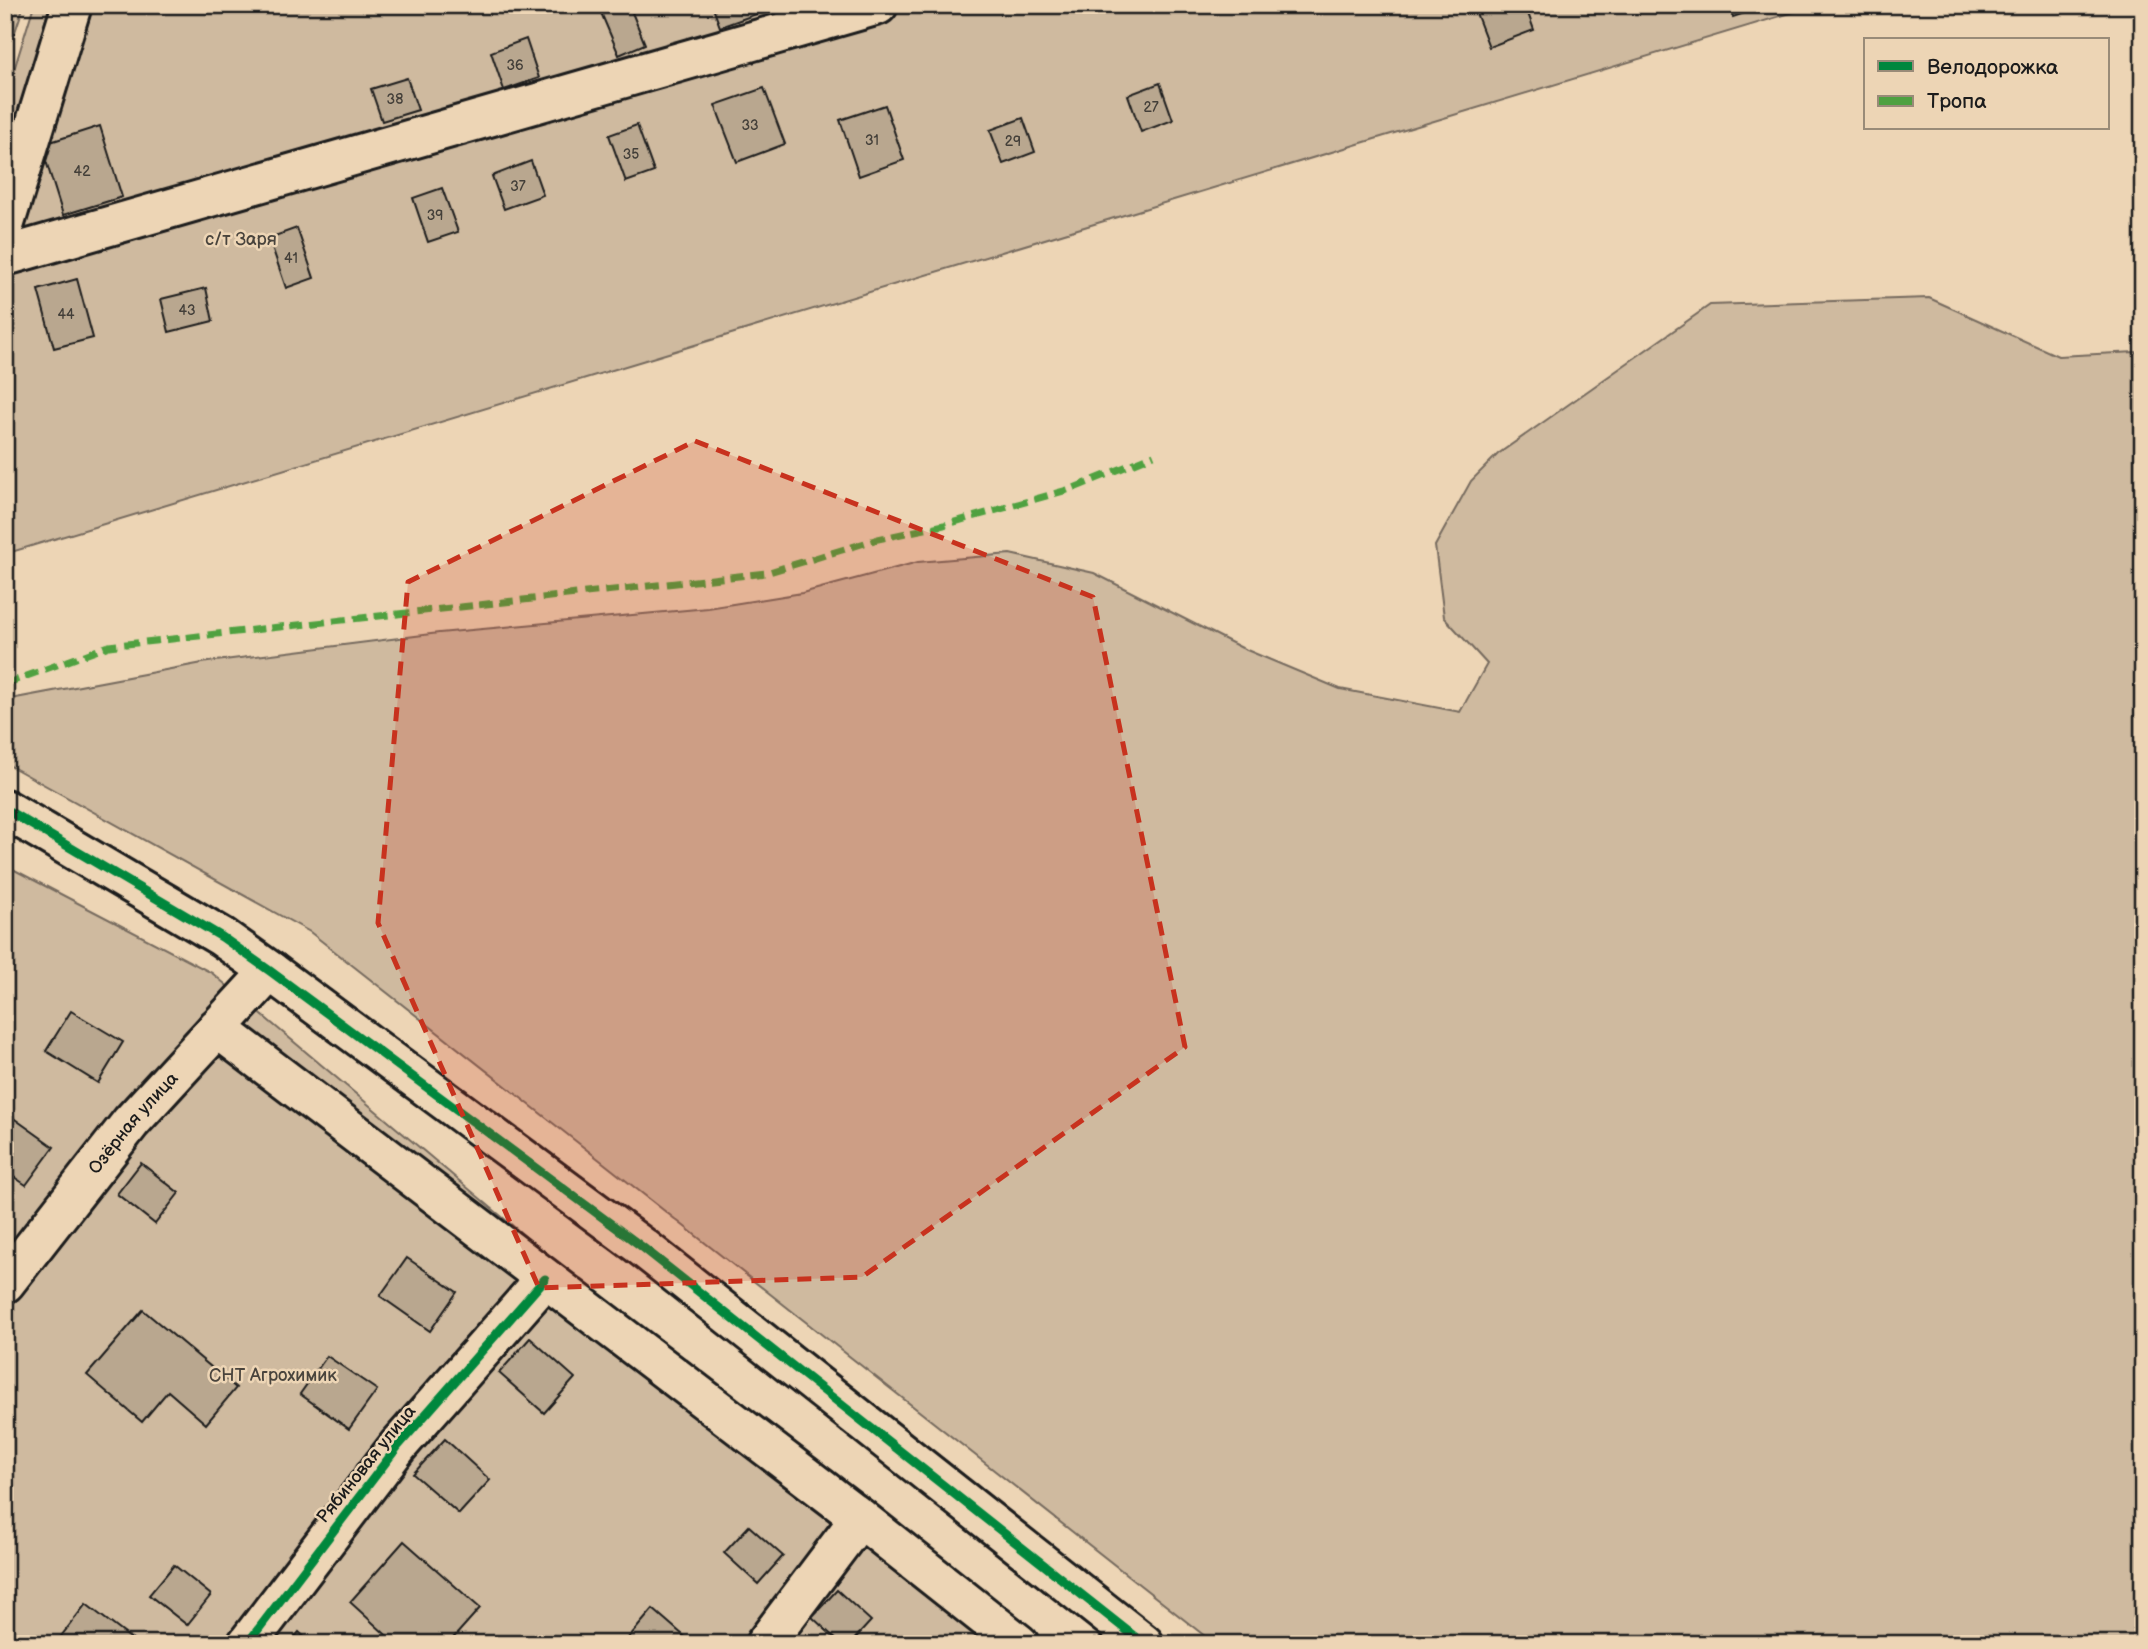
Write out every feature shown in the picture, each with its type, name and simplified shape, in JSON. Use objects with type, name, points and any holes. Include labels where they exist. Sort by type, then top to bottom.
[{"type":"street","points":[[5,223],[72,5]]},
{"type":"street","points":[[5,256],[878,5]]},
{"type":"street","points":[[5,809],[222,936],[271,971],[641,1246],[1144,1644]]},
{"type":"street","name":"Озёрная улица","points":[[5,1283],[131,1122],[271,971]]},
{"type":"street","points":[[217,1028],[860,1518],[1019,1644]]},
{"type":"street","name":"Рябиновая улица","points":[[247,1644],[398,1446],[545,1279]]},
{"type":"street","points":[[765,1644],[860,1518]]},
{"type":"highlighted area","points":[[695,441],[1093,597],[1185,1047],[862,1277],[539,1288],[378,923],[408,582]]},
{"type":"green space","points":[[5,5],[24,5],[5,62]]},
{"type":"green space","name":"с/т Заря","points":[[34,5],[1817,5],[5,554],[5,99]]},
{"type":"green space","points":[[1929,298],[2058,356],[2136,352],[2143,356],[2143,1644],[1215,1644],[310,932],[5,763],[5,711],[16,698],[208,662],[439,633],[708,608],[802,593],[918,562],[1010,554],[1094,573],[1242,648],[1340,689],[1460,712],[1487,664],[1444,617],[1435,546],[1471,481],[1498,454],[1710,305]]},
{"type":"green space","name":"СНТ Агрохимик","points":[[5,865],[212,973],[1010,1644],[5,1644]]},
{"type":"building","points":[[606,5],[629,5],[645,44],[619,55],[599,8]]},
{"type":"building","points":[[712,5],[766,5],[768,10],[720,27]]},
{"type":"building","points":[[1473,5],[1525,5],[1534,30],[1489,47]]},
{"type":"building","points":[[1729,5],[1768,5],[1733,17]]},
{"type":"building","points":[[526,39],[539,78],[504,90],[491,52]]},
{"type":"building","points":[[407,78],[418,110],[382,121],[371,89]]},
{"type":"building","points":[[1160,83],[1173,120],[1141,132],[1128,95]]},
{"type":"building","points":[[764,88],[785,144],[737,162],[715,105]]},
{"type":"building","points":[[885,105],[904,160],[859,176],[840,120]]},
{"type":"building","points":[[1023,118],[1035,152],[1003,164],[990,130]]},
{"type":"building","points":[[637,125],[654,172],[626,182],[609,135]]},
{"type":"building","points":[[100,126],[122,197],[63,215],[41,145]]},
{"type":"building","points":[[531,161],[543,195],[504,209],[492,176]]},
{"type":"building","points":[[442,188],[458,232],[428,242],[413,198]]},
{"type":"building","points":[[297,228],[314,278],[286,288],[269,238]]},
{"type":"building","points":[[77,279],[93,338],[54,348],[38,290]]},
{"type":"building","points":[[206,288],[213,321],[169,332],[161,299]]},
{"type":"building","points":[[71,1011],[123,1042],[98,1083],[46,1051]]},
{"type":"building","points":[[5,1112],[54,1147],[26,1185],[5,1171]]},
{"type":"building","points":[[141,1163],[179,1193],[155,1224],[117,1194]]},
{"type":"building","points":[[407,1258],[457,1292],[430,1331],[380,1296]]},
{"type":"building","points":[[143,1310],[236,1388],[206,1424],[168,1391],[142,1422],[87,1375]]},
{"type":"building","points":[[530,1338],[575,1378],[544,1413],[499,1373]]},
{"type":"building","points":[[327,1356],[377,1390],[349,1429],[300,1394]]},
{"type":"building","points":[[445,1439],[490,1480],[459,1514],[413,1474]]},
{"type":"building","points":[[749,1526],[783,1556],[758,1584],[724,1553]]},
{"type":"building","points":[[404,1541],[480,1608],[448,1644],[396,1644],[350,1602]]},
{"type":"building","points":[[174,1565],[211,1595],[187,1625],[149,1595]]},
{"type":"building","points":[[837,1590],[871,1621],[850,1644],[841,1644],[812,1617]]},
{"type":"building","points":[[86,1604],[138,1644],[55,1644]]},
{"type":"building","points":[[653,1609],[691,1642],[690,1644],[623,1644]]},
{"type":"building","points":[[299,1632],[312,1644],[289,1644]]},
{"type":"marked path","points":[[5,684],[109,646],[766,573],[878,539],[944,525],[1074,488],[1154,455]]},
{"type":"cycle path","points":[[5,809],[222,937],[270,971],[641,1246],[1144,1644]]},
{"type":"cycle path","points":[[247,1644],[398,1446],[545,1279]]}]
